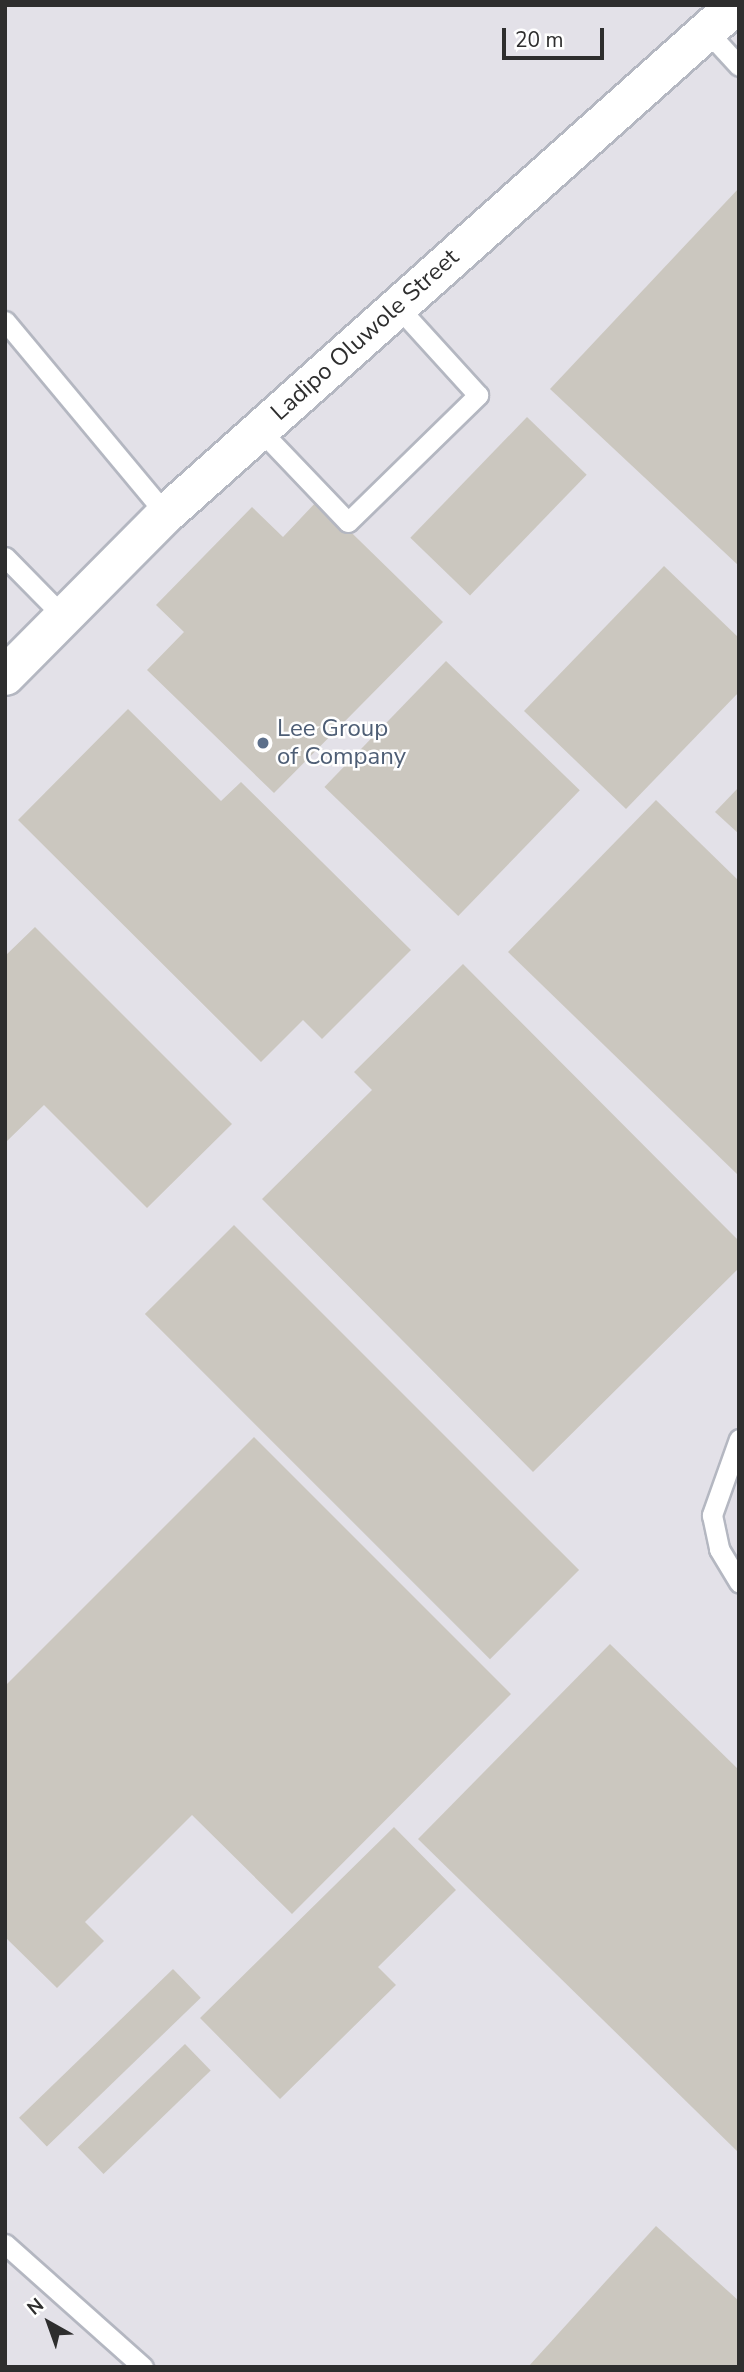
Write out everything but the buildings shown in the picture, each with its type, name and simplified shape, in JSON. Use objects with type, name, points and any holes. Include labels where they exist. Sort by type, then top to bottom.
[{"type":"street","name":"Ladipo Oluwole Street","points":[[5,676],[166,514],[705,29],[736,5]]},
{"type":"lane","points":[[705,29],[739,66]]},
{"type":"lane","points":[[260,430],[348,522],[478,395],[397,306]]},
{"type":"lane","points":[[5,321],[166,514]]},
{"type":"lane","points":[[5,557],[64,617]]},
{"type":"lane","points":[[739,1439],[712,1515],[719,1549],[739,1582]]},
{"type":"lane","points":[[5,2244],[143,2367]]},
{"type":"shaded area","points":[[5,5],[739,5],[739,2367],[5,2367]]},
{"type":"place","name":"Lee Group of Company","points":[[263,743]]}]
